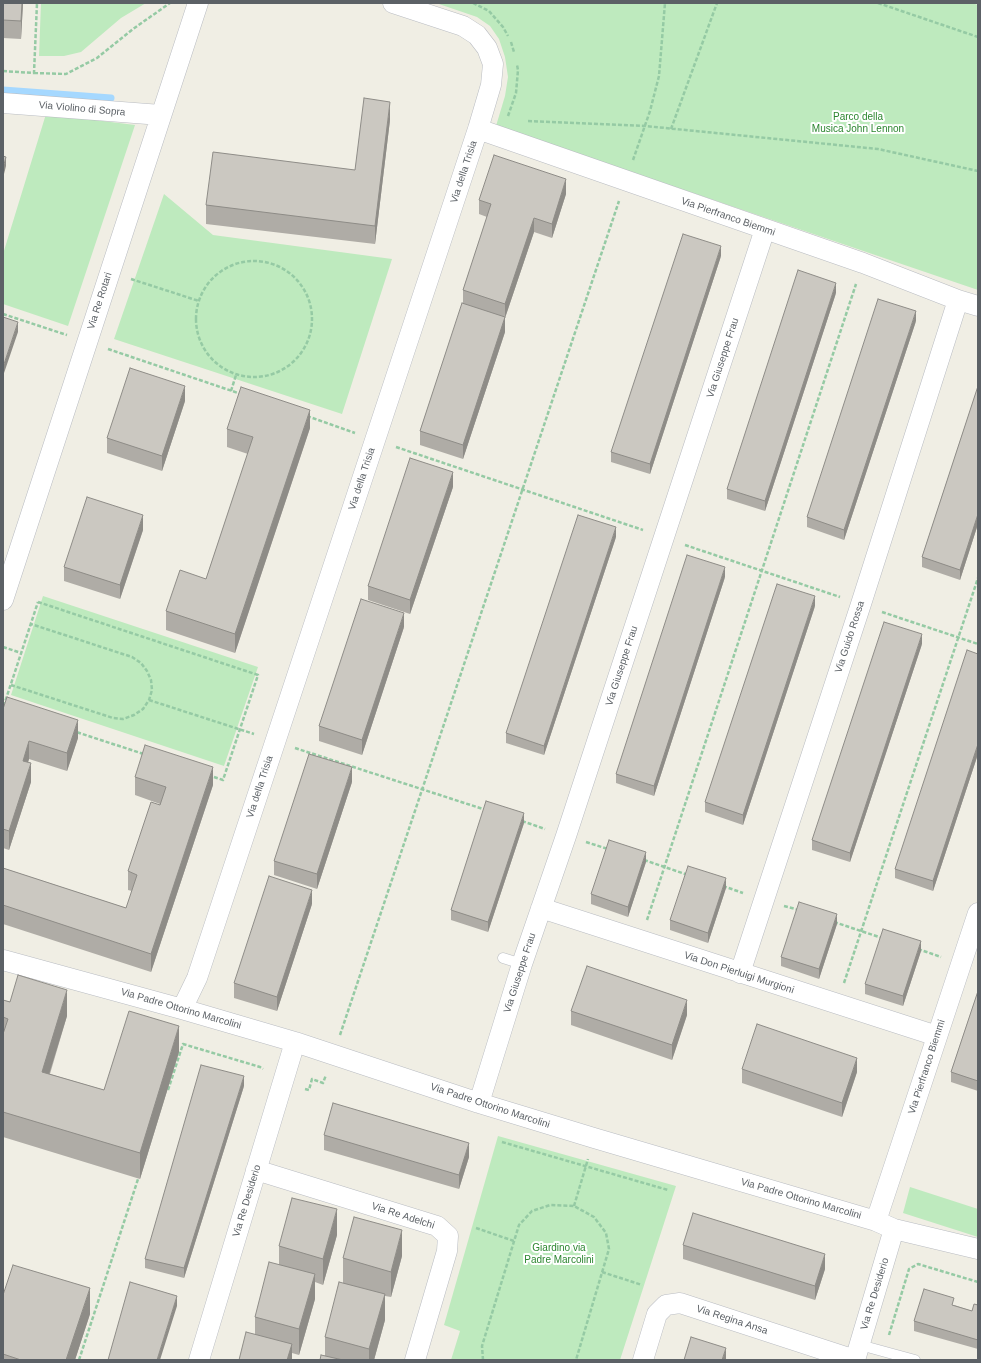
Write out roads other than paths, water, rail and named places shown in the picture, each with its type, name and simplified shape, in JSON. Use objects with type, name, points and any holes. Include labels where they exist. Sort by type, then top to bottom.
[{"type":"street","name":"Via Re Rotari","points":[[3,600],[86,342],[198,3]]},
{"type":"street","name":"Via della Trisia","points":[[182,1008],[197,978],[478,129],[491,85],[493,64],[487,48],[477,35],[463,26],[393,3]]},
{"type":"street","name":"Via Violino di Sopra","points":[[3,103],[161,115]]},
{"type":"street","name":"Via Pierfranco Biemmi","points":[[478,129],[863,263],[958,300],[978,306]]},
{"type":"street","name":"Via Giuseppe Frau","points":[[479,1103],[522,964],[566,836],[765,229]]},
{"type":"street","name":"Via Guido Rossa","points":[[740,973],[861,604],[958,300]]},
{"type":"street","name":"Via Don Pierluigi Murgioni","points":[[541,908],[937,1036]]},
{"type":"street","name":"Via Pierfranco Biemmi","points":[[876,1221],[978,913]]},
{"type":"street","name":"Via Padre Ottorino Marcolini","points":[[3,960],[182,1008],[295,1042],[479,1103],[876,1221],[894,1229],[978,1249]]},
{"type":"street","name":"Via Re Desiderio","points":[[199,1360],[295,1042]]},
{"type":"street","name":"Via Re Adelchi","points":[[256,1170],[437,1226],[448,1236],[447,1251],[415,1360]]},
{"type":"street","name":"Via Re Desiderio","points":[[857,1355],[894,1229]]},
{"type":"street","name":"Via Regina Ansa","points":[[643,1360],[657,1314],[666,1305],[680,1303],[857,1355]]},
{"type":"lane","points":[[503,958],[522,964]]},
{"type":"lane","name":"Via Regina Ansa","points":[[857,1355],[883,1352],[915,1360]]},
{"type":"waterway","points":[[3,90],[111,98]]},
{"type":"park label","name":"Parco della Musica John Lennon","points":[[858,122]]},
{"type":"park label","name":"Giardino via Padre Marcolini","points":[[559,1254]]}]
